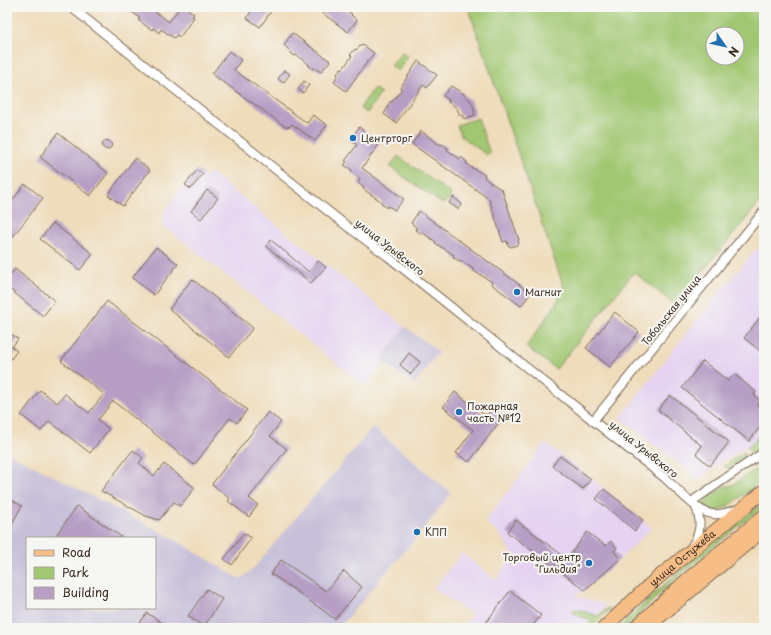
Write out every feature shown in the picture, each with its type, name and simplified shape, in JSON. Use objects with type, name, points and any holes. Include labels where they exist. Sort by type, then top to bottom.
[{"type":"main road","name":"улица Остужева","points":[[604,628],[654,581],[764,491]]},
{"type":"main road","name":"улица Остужева","points":[[635,628],[688,579],[764,516]]},
{"type":"main road","points":[[646,628],[764,529]]},
{"type":"street","name":"улица Урывского","points":[[71,7],[348,227],[386,255],[666,479],[693,504]]},
{"type":"street","name":"Тобольская улица","points":[[593,421],[764,211]]},
{"type":"street","points":[[693,504],[764,452]]},
{"type":"street","points":[[693,504],[708,513],[716,514],[726,513],[744,506]]},
{"type":"street","points":[[686,555],[696,538],[700,527],[700,518],[693,504]]},
{"type":"shaded area","points":[[210,172],[405,327],[380,359],[384,362],[365,386],[163,225],[163,213],[185,185],[191,189],[203,174],[206,176]]},
{"type":"shaded area","points":[[757,248],[764,254],[764,435],[698,479],[620,418],[695,322]]},
{"type":"shaded area","points":[[405,327],[439,352],[414,384],[380,360]]},
{"type":"shaded area","points":[[373,427],[451,493],[424,528],[339,628],[7,628],[7,452],[171,537],[240,579],[251,571]]},
{"type":"shaded area","points":[[545,443],[600,485],[652,528],[585,590],[574,596],[607,605],[583,628],[462,628],[472,615],[434,588],[462,553],[496,580],[513,556],[502,537],[485,521]]},
{"type":"green space","points":[[468,7],[764,7],[764,197],[675,305],[634,272],[556,369],[526,347],[556,304],[564,288]]},
{"type":"green space","points":[[402,52],[408,56],[398,71],[391,66]]},
{"type":"green space","points":[[374,88],[381,93],[367,113],[360,108]]},
{"type":"green space","points":[[478,118],[490,154],[487,155],[461,136],[457,125]]},
{"type":"green space","points":[[398,156],[450,193],[451,196],[445,203],[441,203],[390,167]]},
{"type":"green space","points":[[764,429],[764,445],[754,452],[751,452],[747,447],[757,440],[755,439]]},
{"type":"green space","points":[[744,452],[744,458],[728,469],[724,466]]},
{"type":"green space","points":[[764,464],[764,478],[734,502],[717,511],[712,511],[705,507],[704,501],[706,499],[725,486],[731,486]]},
{"type":"green space","points":[[764,502],[764,506],[710,549],[658,595],[626,628],[619,628],[653,594],[689,562]]},
{"type":"green space","points":[[611,608],[590,628],[585,628],[592,621],[575,614],[572,611],[576,609],[598,616],[606,609]]},
{"type":"building","points":[[125,7],[149,7],[169,22],[180,7],[185,7],[194,14],[192,16],[194,17],[180,37],[177,35],[174,38],[161,29],[159,33],[153,28],[152,30],[138,20],[140,18]]},
{"type":"building","points":[[254,7],[274,7],[260,27],[247,18]]},
{"type":"building","points":[[314,7],[340,7],[352,14],[351,15],[357,20],[348,32]]},
{"type":"building","points":[[292,33],[330,61],[321,72],[314,68],[313,69],[308,65],[309,64],[289,52],[290,51],[284,45]]},
{"type":"building","points":[[362,44],[374,53],[346,91],[334,82],[341,68],[342,69],[345,66],[352,56],[350,55]]},
{"type":"building","points":[[229,51],[241,60],[234,70],[307,123],[313,115],[327,125],[315,141],[292,124],[290,127],[286,127],[212,74]]},
{"type":"building","points":[[418,61],[437,75],[427,88],[423,85],[396,123],[384,114],[388,107],[387,106],[402,89],[400,88]]},
{"type":"building","points":[[284,70],[290,74],[283,83],[278,79]]},
{"type":"building","points":[[304,81],[309,85],[303,93],[298,89]]},
{"type":"building","points":[[451,86],[464,94],[470,100],[475,110],[475,115],[464,119],[462,115],[460,116],[457,108],[448,102],[449,100],[443,96]]},
{"type":"building","points":[[359,127],[380,143],[362,168],[404,199],[395,210],[388,206],[387,208],[381,203],[382,202],[363,189],[364,188],[358,183],[360,179],[351,172],[352,170],[344,165],[347,162],[345,161],[357,145],[350,140]]},
{"type":"building","points":[[421,131],[437,143],[448,148],[447,150],[460,159],[461,157],[469,166],[485,175],[484,177],[487,180],[502,190],[519,240],[519,244],[511,247],[508,245],[507,241],[503,242],[489,199],[412,144]]},
{"type":"building","points":[[58,133],[108,173],[90,196],[40,157]]},
{"type":"building","points":[[105,141],[109,141],[111,145],[109,149],[105,149],[103,147],[103,143]]},
{"type":"building","points":[[135,158],[150,170],[123,206],[108,195]]},
{"type":"building","points":[[197,170],[203,174],[191,189],[185,185]]},
{"type":"building","points":[[25,184],[43,198],[7,244],[7,207]]},
{"type":"building","points":[[207,190],[218,198],[201,219],[191,211]]},
{"type":"building","points":[[453,197],[462,204],[458,209],[449,203]]},
{"type":"building","points":[[419,211],[531,293],[521,306],[491,284],[492,282],[472,270],[473,269],[460,260],[459,261],[453,257],[454,255],[435,243],[436,242],[422,232],[421,234],[415,229],[417,228],[411,223]]},
{"type":"building","points":[[53,223],[93,254],[80,270],[40,239]]},
{"type":"building","points":[[271,240],[309,272],[318,261],[326,267],[311,283],[266,246]]},
{"type":"building","points":[[156,247],[178,264],[154,295],[132,278]]},
{"type":"building","points":[[15,269],[55,301],[43,316],[7,287],[7,279]]},
{"type":"building","points":[[192,279],[253,328],[229,357],[169,309]]},
{"type":"building","points":[[107,301],[247,410],[237,423],[230,418],[194,465],[113,401],[98,420],[109,429],[90,453],[49,421],[41,431],[21,415],[40,390],[57,403],[65,394],[89,413],[104,394],[61,361]]},
{"type":"building","points":[[615,312],[639,332],[610,367],[586,348]]},
{"type":"building","points":[[764,312],[764,354],[744,338]]},
{"type":"building","points":[[7,331],[18,339],[12,347],[17,351],[7,364]]},
{"type":"building","points":[[409,353],[420,362],[411,374],[400,365]]},
{"type":"building","points":[[703,361],[728,381],[734,374],[756,392],[754,395],[760,400],[757,405],[764,410],[764,422],[749,441],[682,388]]},
{"type":"building","points":[[455,392],[486,416],[493,408],[504,416],[469,462],[456,453],[473,430],[443,407]]},
{"type":"building","points":[[670,395],[729,442],[710,466],[696,454],[702,446],[658,410]]},
{"type":"building","points":[[268,412],[281,422],[270,436],[287,449],[249,498],[258,505],[249,517],[228,501],[230,499],[212,484]]},
{"type":"building","points":[[133,450],[143,458],[139,463],[154,476],[164,464],[195,488],[180,506],[174,502],[159,520],[146,516],[101,491]]},
{"type":"building","points":[[560,456],[591,479],[583,489],[552,466]]},
{"type":"building","points":[[604,489],[643,520],[635,531],[596,499]]},
{"type":"building","points":[[9,498],[22,506],[7,532],[7,502]]},
{"type":"building","points":[[77,506],[122,537],[55,537]]},
{"type":"building","name":"Торговый центр \"Гильдия\"","points":[[516,520],[567,559],[587,532],[606,546],[611,541],[617,548],[614,551],[620,559],[585,590],[564,574],[565,572],[556,565],[554,567],[507,532]]},
{"type":"building","points":[[244,533],[251,538],[232,565],[224,559]]},
{"type":"building","points":[[281,560],[326,591],[344,571],[362,587],[335,619],[271,574]]},
{"type":"building","points":[[207,589],[222,599],[204,627],[188,616]]},
{"type":"building","points":[[510,591],[541,615],[531,628],[488,628],[484,625]]},
{"type":"building","points":[[147,613],[170,628],[145,628],[139,624]]},
{"type":"place","name":"Центрторг","points":[[353,138]]},
{"type":"place","name":"Магнит","points":[[517,292]]},
{"type":"place","name":"Пожарная часть №12","points":[[459,412]]},
{"type":"place","name":"КПП","points":[[417,532]]},
{"type":"place","name":"Торговый центр \"Гильдия\"","points":[[589,563]]}]
